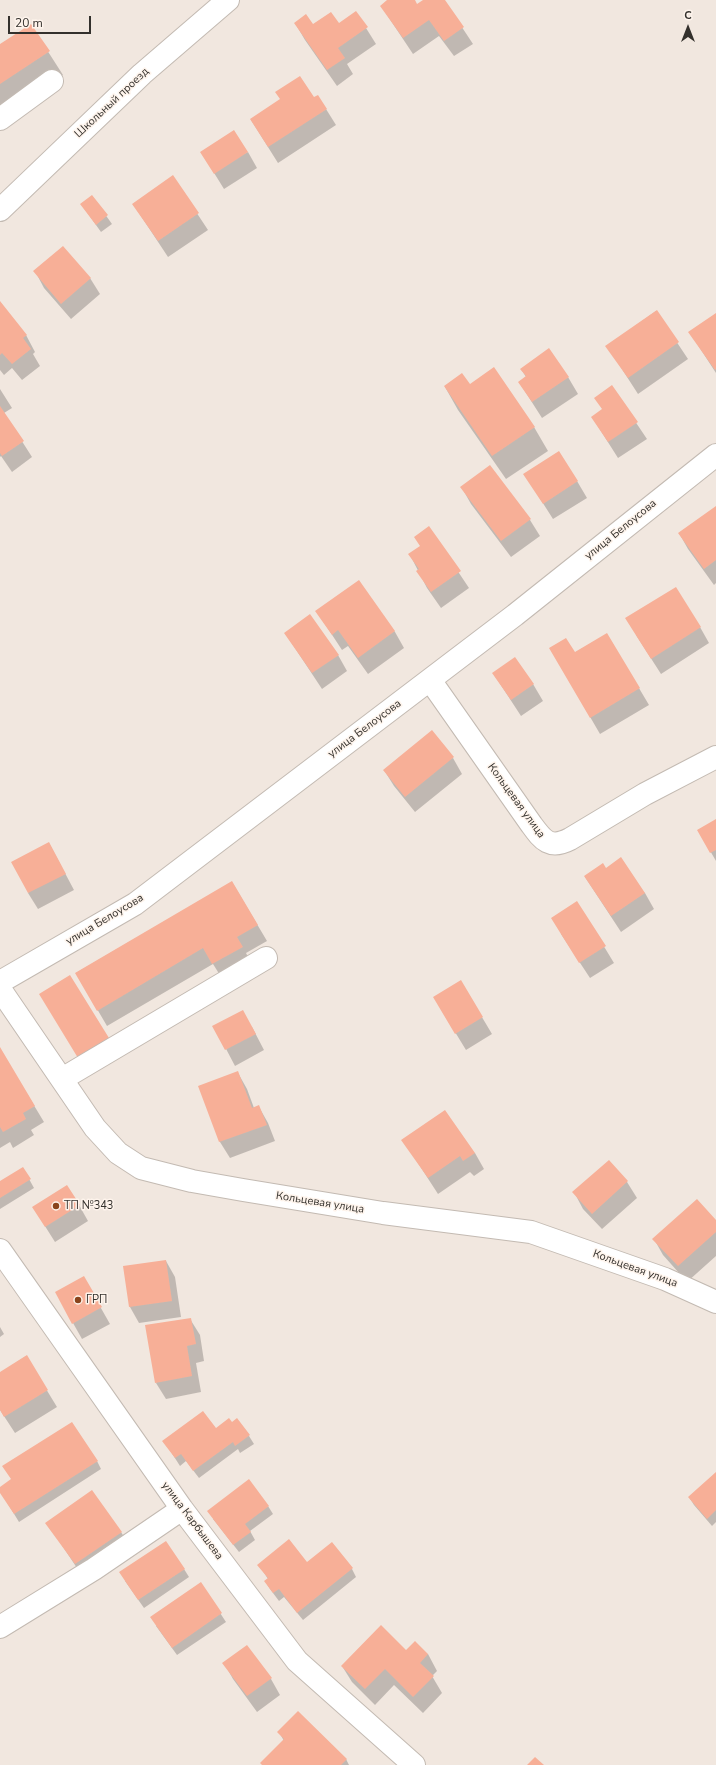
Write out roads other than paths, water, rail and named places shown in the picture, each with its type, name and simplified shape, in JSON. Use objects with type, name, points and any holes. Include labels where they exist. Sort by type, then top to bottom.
[{"type":"street","name":"Школьный проезд","points":[[0,210],[142,74],[228,0]]},
{"type":"street","points":[[0,119],[52,81]]},
{"type":"street","name":"улица Белоусова","points":[[0,982],[135,904],[515,615],[716,454]]},
{"type":"street","name":"Кольцевая улица","points":[[430,680],[543,840],[549,843],[563,843],[645,794],[716,757]]},
{"type":"street","points":[[62,1079],[266,958]]},
{"type":"street","name":"Кольцевая улица","points":[[0,989],[103,1137],[118,1153],[141,1168],[192,1181],[251,1192],[383,1213],[531,1232],[665,1278],[716,1302]]},
{"type":"street","name":"улица Карбышева","points":[[0,1250],[182,1509],[297,1661],[414,1765]]},
{"type":"street","points":[[0,1627],[94,1569],[182,1509]]},
{"type":"place","name":"ТП №343","points":[[56,1206]]},
{"type":"place","name":"ГРП","points":[[78,1300]]}]
